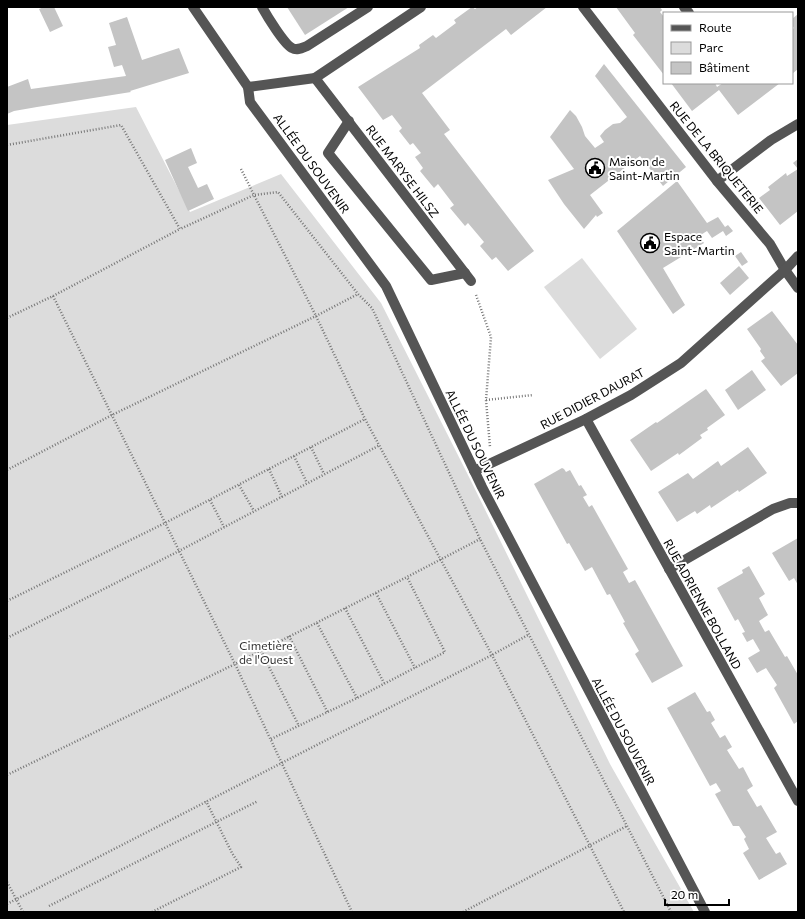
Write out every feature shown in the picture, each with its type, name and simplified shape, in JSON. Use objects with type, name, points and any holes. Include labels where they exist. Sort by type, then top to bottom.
[{"type":"street","name":"ALLÉE DU SOUVENIR","points":[[193,7],[248,87],[250,102],[386,286],[485,494],[705,912]]},
{"type":"street","points":[[262,7],[291,48],[298,49],[307,46],[368,7]]},
{"type":"street","points":[[248,87],[316,78],[422,7]]},
{"type":"street","name":"RUE DE LA BRIQUETERIE","points":[[583,7],[718,181],[770,244],[785,270],[798,288]]},
{"type":"street","name":"RUE MARYSE HILSZ","points":[[316,78],[468,277]]},
{"type":"street","points":[[349,121],[328,153],[431,280],[468,277]]},
{"type":"street","points":[[718,181],[771,140],[798,124]]},
{"type":"street","name":"RUE DIDIER DAURAT","points":[[474,471],[586,419],[631,395],[681,363],[785,270],[798,256]]},
{"type":"street","name":"RUE ADRIENNE BOLLAND","points":[[586,419],[798,801]]},
{"type":"street","points":[[669,569],[773,509],[790,503],[798,503]]},
{"type":"path","points":[[7,145],[121,125],[180,229]]},
{"type":"path","points":[[241,170],[316,316],[365,419],[492,655],[624,912]]},
{"type":"path","points":[[7,318],[53,296],[180,229],[254,195],[278,192],[358,294],[372,308],[480,539],[671,912]]},
{"type":"path","points":[[468,277],[491,337],[486,400],[491,464]]},
{"type":"path","points":[[7,470],[112,415],[316,316],[358,294]]},
{"type":"path","points":[[53,296],[235,664],[352,912]]},
{"type":"path","points":[[486,400],[533,395]]},
{"type":"path","points":[[7,601],[165,523],[365,419]]},
{"type":"path","points":[[7,638],[179,551],[380,445]]},
{"type":"path","points":[[311,447],[324,474]]},
{"type":"path","points":[[294,456],[307,483]]},
{"type":"path","points":[[269,469],[282,497]]},
{"type":"path","points":[[239,485],[254,511]]},
{"type":"path","points":[[210,500],[224,527]]},
{"type":"path","points":[[7,775],[235,664],[407,578],[480,539]]},
{"type":"path","points":[[271,739],[328,713],[445,652],[407,578]]},
{"type":"path","points":[[376,593],[415,668]]},
{"type":"path","points":[[345,608],[384,683]]},
{"type":"path","points":[[317,623],[357,698]]},
{"type":"path","points":[[7,904],[492,655],[528,635]]},
{"type":"path","points":[[290,636],[328,713]]},
{"type":"path","points":[[261,651],[299,726]]},
{"type":"path","points":[[152,912],[241,868],[206,801]]},
{"type":"path","points":[[49,906],[258,801]]},
{"type":"path","points":[[464,912],[590,847],[627,826]]},
{"type":"path","points":[[7,882],[22,912]]},
{"type":"green space","name":"Cimetière de l'Ouest","points":[[136,107],[190,212],[281,174],[381,303],[469,477],[610,764],[694,912],[7,912],[7,125]]},
{"type":"green space","points":[[582,258],[637,329],[600,359],[544,287]]},
{"type":"building","points":[[44,7],[54,7],[63,26],[50,32],[39,9]]},
{"type":"building","points":[[287,7],[349,7],[305,35]]},
{"type":"building","points":[[472,7],[475,9],[478,7],[547,7],[511,35],[506,29],[422,93],[450,130],[444,134],[534,251],[508,271],[496,257],[492,260],[480,246],[484,242],[468,223],[465,226],[450,208],[454,205],[438,184],[434,188],[420,171],[423,168],[415,157],[421,153],[413,143],[410,145],[399,131],[402,128],[392,115],[383,120],[358,87],[420,48],[419,45],[433,35],[436,38],[456,23],[454,20]]},
{"type":"building","points":[[616,7],[660,7],[662,10],[660,12],[663,16],[663,74],[633,35],[635,33]]},
{"type":"building","points":[[798,14],[798,69],[793,73],[794,28],[793,18]]},
{"type":"building","points":[[127,17],[142,60],[179,48],[189,73],[130,91],[131,92],[14,111],[7,114],[7,87],[28,79],[31,89],[126,76],[122,65],[114,67],[108,47],[116,45],[109,23]]},
{"type":"building","name":"Maison de Saint-Martin","points":[[604,64],[686,167],[663,186],[640,156],[590,195],[603,213],[597,217],[596,215],[584,229],[564,204],[548,180],[574,169],[550,137],[570,110],[576,116],[585,136],[595,148],[604,142],[600,136],[605,130],[613,124],[620,123],[627,117],[595,76]]},
{"type":"building","points":[[672,84],[716,84],[717,87],[722,84],[779,84],[738,115],[719,90],[692,111]]},
{"type":"building","points":[[191,148],[197,163],[188,167],[198,188],[207,184],[214,199],[188,211],[165,160]]},
{"type":"building","points":[[798,159],[798,169],[793,163]]},
{"type":"building","points":[[798,169],[798,211],[780,225],[759,198],[770,190],[768,187],[786,173],[787,176]]},
{"type":"building","name":"Espace Saint-Martin","points":[[677,181],[707,223],[718,217],[725,227],[728,225],[733,231],[726,236],[723,231],[712,238],[707,231],[699,236],[704,243],[663,268],[685,305],[673,314],[617,231]]},
{"type":"building","points":[[741,252],[748,262],[742,266],[735,256]]},
{"type":"building","points":[[739,266],[749,278],[730,295],[720,283]]},
{"type":"building","points":[[772,311],[798,345],[798,373],[781,386],[761,361],[765,358],[760,351],[761,349],[747,329]]},
{"type":"building","points":[[752,370],[766,390],[738,410],[725,390]]},
{"type":"building","points":[[706,389],[725,415],[700,435],[702,438],[679,455],[678,453],[651,471],[630,440]]},
{"type":"building","points":[[748,447],[767,473],[739,492],[738,490],[711,508],[710,505],[697,514],[695,511],[677,522],[658,492],[688,473],[693,479],[718,461],[721,466]]},
{"type":"building","points":[[562,468],[566,472],[570,470],[579,486],[581,485],[587,495],[583,497],[589,507],[592,505],[628,569],[623,572],[629,583],[635,580],[683,666],[652,683],[635,654],[639,651],[623,623],[625,622],[610,594],[607,595],[592,567],[585,571],[569,543],[567,544],[534,484]]},
{"type":"building","points":[[798,538],[798,585],[794,578],[789,581],[772,553]]},
{"type":"building","points":[[749,566],[765,594],[759,598],[768,615],[759,621],[765,632],[769,630],[798,675],[798,721],[794,724],[774,688],[777,685],[766,668],[757,673],[748,658],[760,651],[753,639],[747,642],[742,633],[745,632],[738,619],[735,621],[717,588],[743,573],[742,570]]},
{"type":"building","points":[[695,692],[707,712],[710,711],[715,720],[711,723],[720,738],[725,735],[732,747],[727,750],[739,769],[743,767],[753,786],[747,790],[757,807],[761,805],[777,832],[766,838],[776,854],[780,852],[787,864],[759,880],[743,853],[749,849],[744,839],[746,837],[739,826],[733,826],[715,794],[721,791],[716,783],[710,786],[667,708]]},
{"type":"place","name":"Maison de Saint-Martin","points":[[595,168]]},
{"type":"place","name":"Espace Saint-Martin","points":[[650,243]]}]
